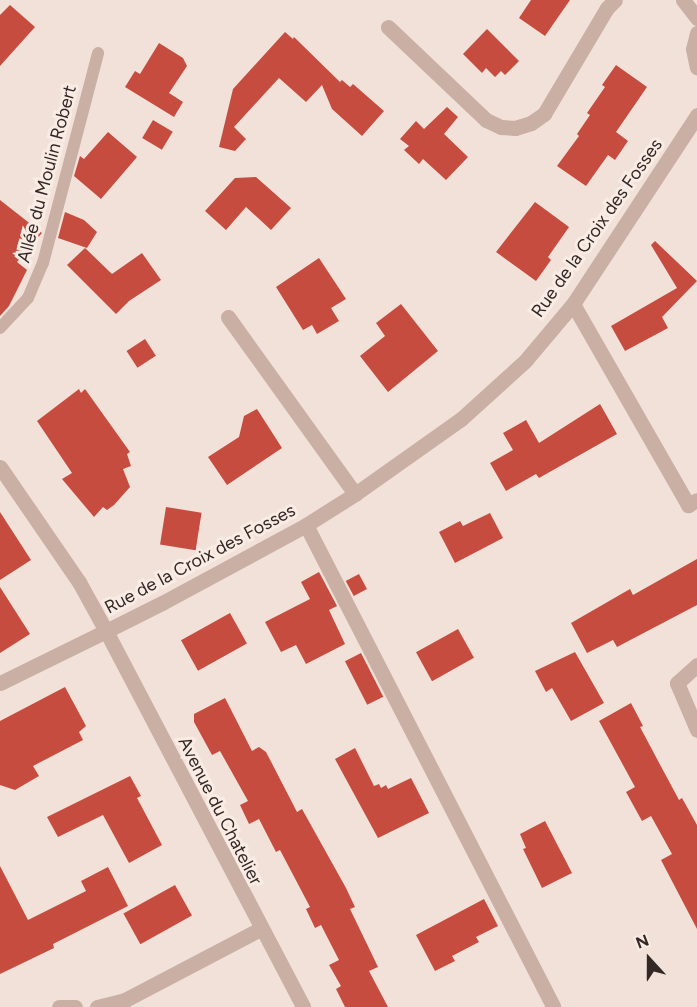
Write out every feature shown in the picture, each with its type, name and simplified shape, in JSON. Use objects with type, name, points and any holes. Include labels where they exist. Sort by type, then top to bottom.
[{"type":"street","points":[[388,27],[486,120],[514,128],[531,123],[544,114],[607,8],[615,0]]},
{"type":"street","points":[[683,0],[697,18]]},
{"type":"street","points":[[697,33],[693,49],[697,68]]},
{"type":"street","name":"Rue de la Croix des Fosses","points":[[0,467],[79,582],[106,631],[306,525],[355,494],[461,419],[525,361],[573,304],[697,115]]},
{"type":"street","points":[[573,304],[688,505],[697,500]]},
{"type":"street","points":[[228,317],[355,494]]},
{"type":"street","points":[[306,525],[553,1006]]},
{"type":"street","points":[[0,683],[106,631]]},
{"type":"street","name":"Avenue du Chatelier","points":[[106,631],[260,929],[303,1007]]},
{"type":"street","points":[[697,665],[677,683],[697,730]]},
{"type":"street","points":[[97,1007],[125,1000],[260,929]]},
{"type":"street","points":[[59,1007],[75,1007]]},
{"type":"lane","name":"Allée du Moulin Robert","points":[[0,328],[28,298],[43,263],[98,53]]},
{"type":"building","points":[[531,0],[570,0],[545,36],[519,18]]},
{"type":"building","points":[[10,5],[35,27],[0,66],[0,15]]},
{"type":"building","points":[[487,29],[519,61],[505,75],[501,71],[495,77],[486,68],[482,73],[463,54]]},
{"type":"building","points":[[285,32],[293,39],[294,37],[340,82],[342,80],[350,87],[353,84],[384,111],[362,136],[332,109],[322,85],[306,102],[279,78],[234,127],[246,139],[235,151],[219,147],[233,89]]},
{"type":"building","points":[[159,43],[183,58],[187,66],[169,93],[183,102],[174,117],[125,87],[135,71],[140,74]]},
{"type":"building","points":[[616,65],[647,87],[616,132],[628,141],[615,160],[608,155],[586,186],[557,166],[579,136],[577,134],[590,115],[587,113],[605,87],[602,85]]},
{"type":"building","points":[[447,107],[458,117],[444,134],[468,157],[446,180],[423,159],[419,164],[404,150],[409,146],[400,139],[416,121],[424,129]]},
{"type":"building","points":[[153,120],[173,132],[162,150],[142,138]]},
{"type":"building","points":[[108,132],[137,157],[101,199],[74,176],[80,156],[84,159]]},
{"type":"building","points":[[256,177],[291,208],[271,230],[246,207],[226,230],[205,211],[235,178]]},
{"type":"building","points":[[0,200],[42,233],[17,262],[27,270],[9,306],[0,316]]},
{"type":"building","points":[[535,202],[569,227],[548,257],[551,260],[536,281],[496,252]]},
{"type":"building","points":[[65,212],[84,220],[97,232],[87,248],[58,238]]},
{"type":"building","points":[[655,241],[697,281],[662,317],[668,328],[625,351],[611,326],[677,288],[651,245]]},
{"type":"building","points":[[85,248],[112,274],[142,253],[161,280],[129,301],[116,314],[67,265]]},
{"type":"building","points":[[319,258],[346,299],[331,308],[339,321],[317,334],[312,325],[303,330],[276,287]]},
{"type":"building","points":[[401,304],[438,351],[388,392],[360,356],[385,336],[376,323]]},
{"type":"building","points":[[145,339],[156,356],[137,368],[127,351]]},
{"type":"building","points":[[79,389],[81,393],[85,389],[130,452],[127,454],[131,466],[123,469],[130,487],[114,505],[107,510],[103,507],[94,517],[62,479],[72,473],[37,421]]},
{"type":"building","points":[[600,404],[617,434],[539,478],[536,474],[506,491],[490,463],[513,450],[503,433],[526,420],[539,443]]},
{"type":"building","points":[[257,409],[282,448],[227,485],[208,457],[239,437],[244,416]]},
{"type":"building","points":[[166,507],[202,513],[196,550],[160,545]]},
{"type":"building","points":[[0,512],[31,560],[0,580]]},
{"type":"building","points":[[490,513],[503,538],[455,563],[439,532],[460,521],[463,526]]},
{"type":"building","points":[[697,559],[697,605],[617,647],[613,640],[587,653],[571,623],[630,589],[633,595]]},
{"type":"building","points":[[319,572],[337,606],[329,610],[345,644],[306,664],[296,645],[281,652],[265,622],[310,599],[301,582]]},
{"type":"building","points":[[359,574],[367,589],[354,596],[346,581]]},
{"type":"building","points":[[0,587],[30,634],[0,653]]},
{"type":"building","points":[[230,613],[247,644],[198,671],[181,640]]},
{"type":"building","points":[[458,629],[474,658],[432,681],[416,652]]},
{"type":"building","points":[[575,652],[604,703],[571,721],[552,688],[546,692],[535,671]]},
{"type":"building","points":[[361,653],[383,697],[367,705],[345,661]]},
{"type":"building","points":[[65,687],[86,726],[79,732],[83,740],[33,766],[39,776],[15,790],[0,785],[0,721]]},
{"type":"building","points":[[225,698],[252,751],[259,747],[266,752],[297,812],[302,809],[346,888],[355,907],[350,909],[378,967],[369,971],[388,1007],[345,1007],[336,989],[341,986],[329,965],[339,960],[321,925],[315,928],[306,909],[310,907],[280,850],[276,852],[259,819],[249,824],[240,805],[248,801],[220,751],[212,755],[194,722],[194,714]]},
{"type":"building","points":[[631,703],[643,726],[640,727],[679,800],[682,798],[697,825],[697,929],[661,860],[672,854],[651,816],[642,821],[626,792],[635,787],[599,721]]},
{"type":"building","points":[[355,748],[374,786],[379,784],[381,788],[386,785],[388,789],[411,778],[429,813],[378,838],[335,759]]},
{"type":"building","points":[[130,776],[141,796],[137,798],[162,845],[129,863],[103,815],[58,837],[47,817]]},
{"type":"building","points":[[545,821],[572,873],[542,888],[523,849],[526,848],[520,834]]},
{"type":"building","points":[[0,866],[28,920],[86,891],[81,881],[108,867],[128,906],[53,944],[54,948],[0,974]]},
{"type":"building","points":[[175,885],[192,916],[140,944],[123,914]]},
{"type":"building","points":[[484,899],[498,926],[476,937],[479,942],[452,956],[455,961],[435,971],[416,935]]}]
